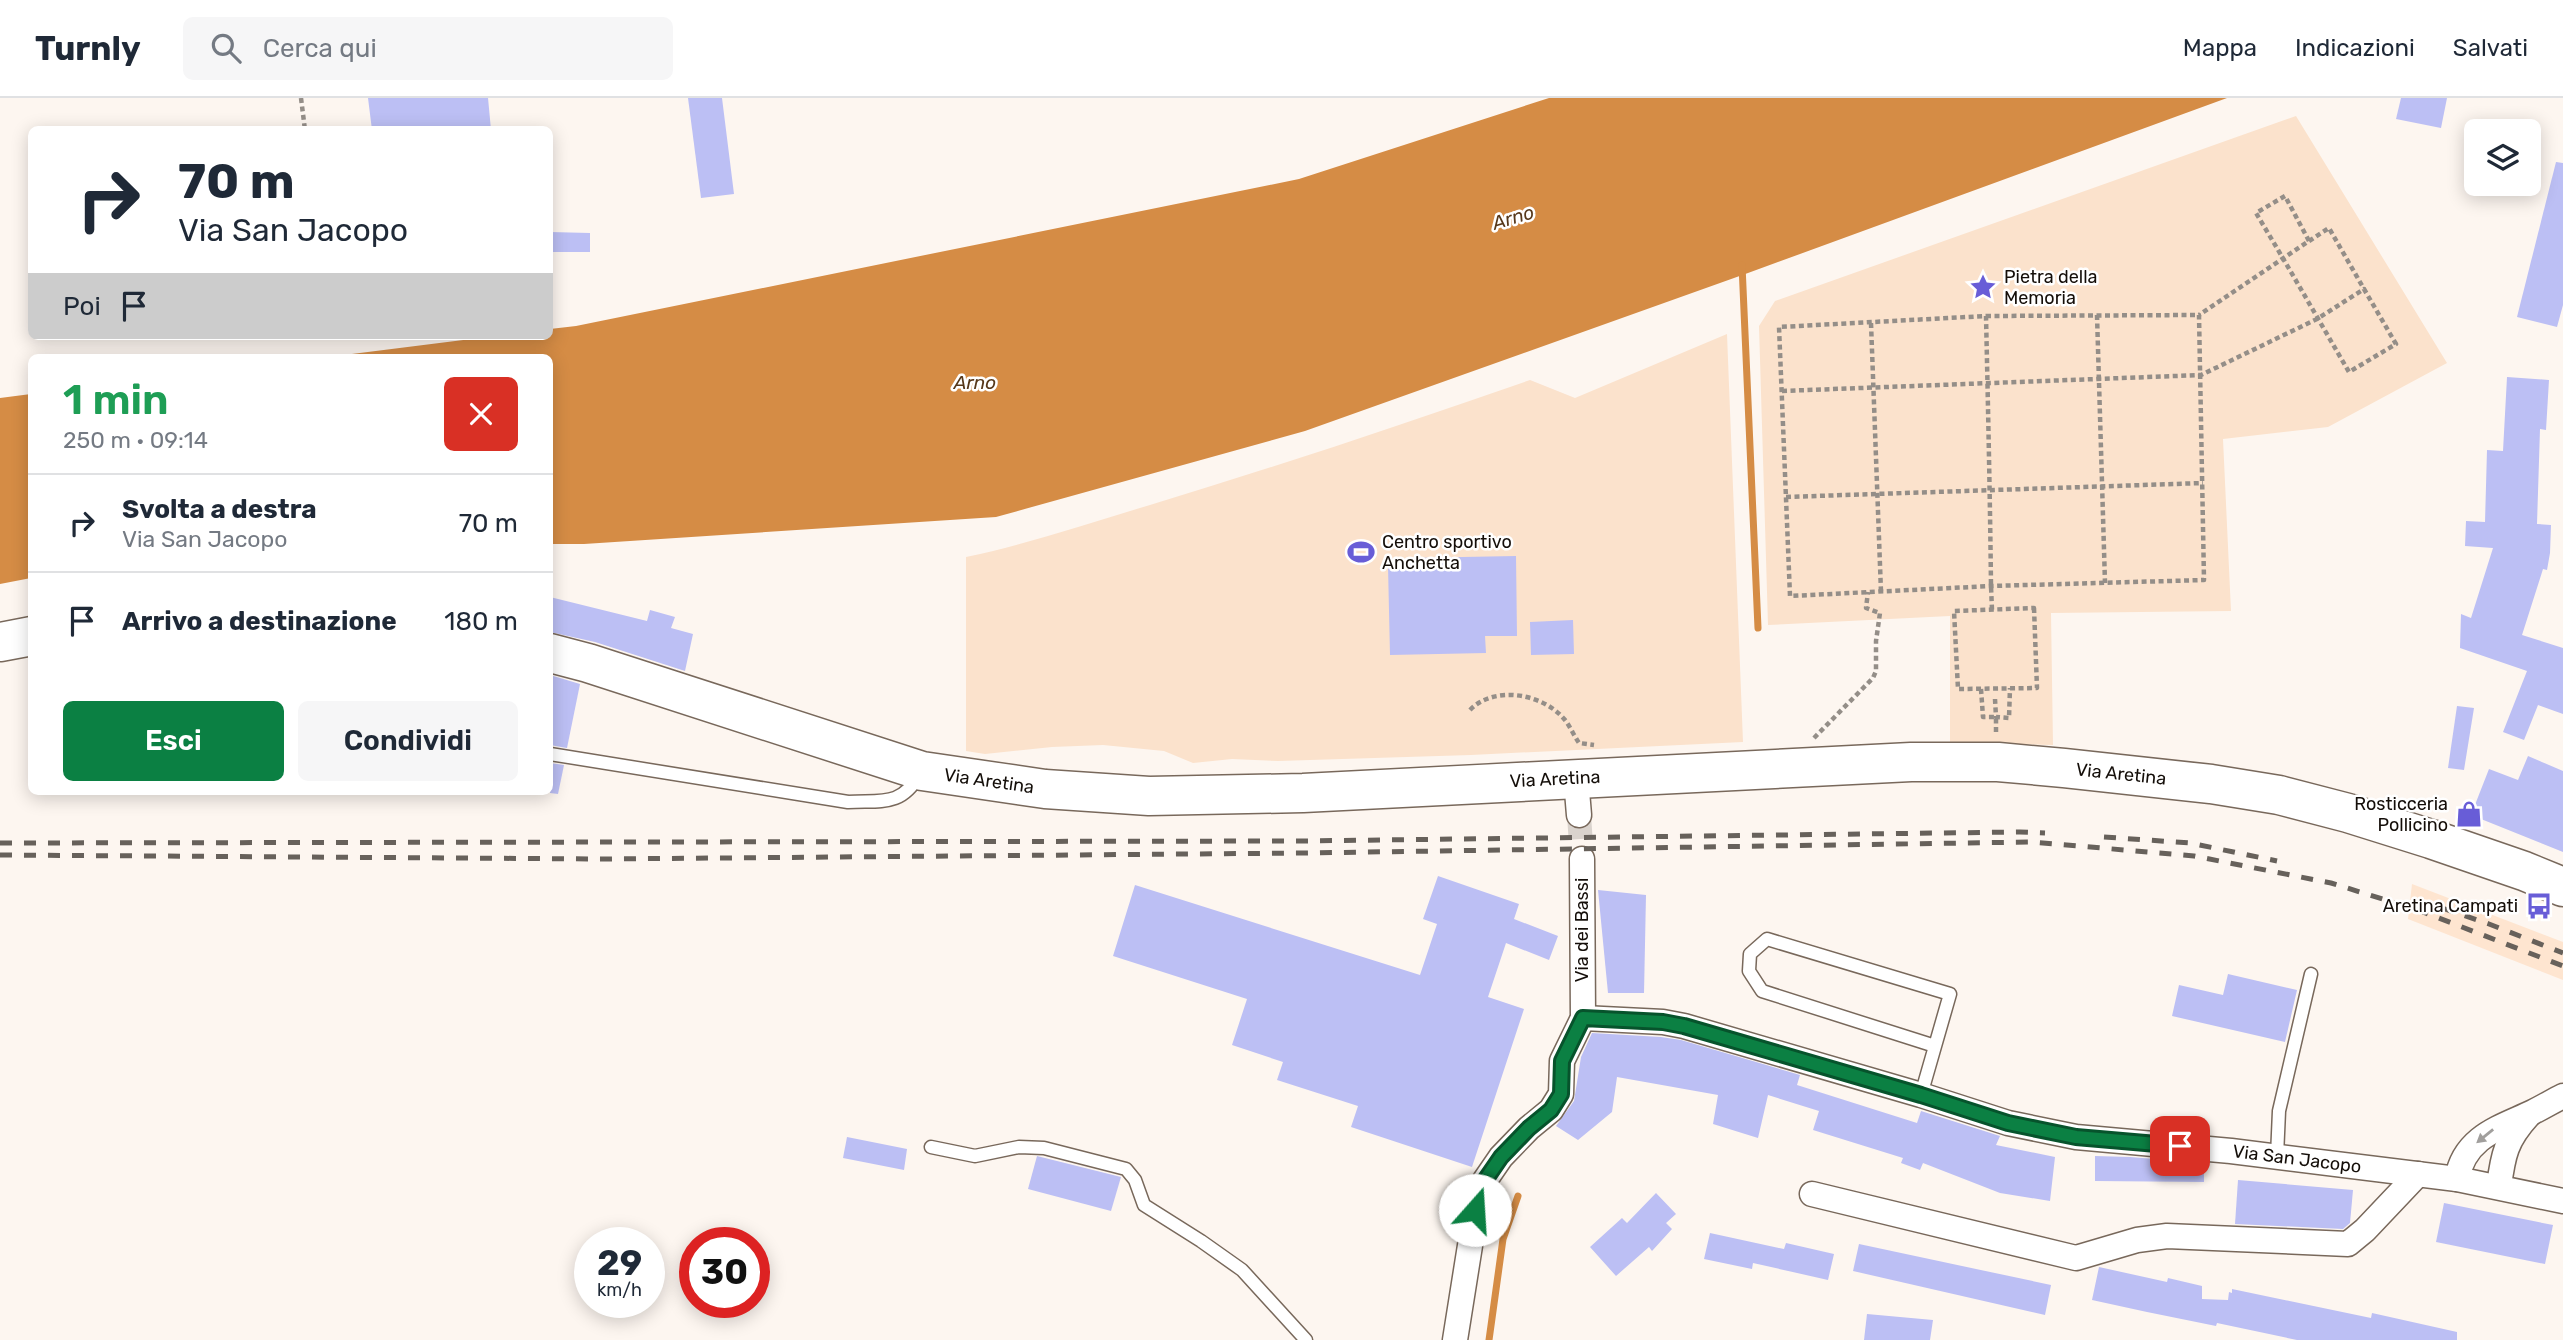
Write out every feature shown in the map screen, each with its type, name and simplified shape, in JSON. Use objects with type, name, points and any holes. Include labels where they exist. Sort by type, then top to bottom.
[{"type":"main road","points":[[0,642],[28,637]]},
{"type":"main road","name":"Via Aretina","points":[[553,654],[922,771],[1045,789],[1149,796],[1303,793],[1578,797],[1911,762],[1998,762],[2211,784],[2279,795],[2348,813],[2512,867],[2563,887]]},
{"type":"street","name":"Via dei Bassi","points":[[1455,1340],[1479,1189],[1501,1157],[1551,1110],[1561,1094],[1562,1061],[1583,1018],[1582,859]]},
{"type":"street","name":"Via San Jacopo","points":[[1583,1018],[1663,1022],[1684,1026],[2008,1123],[2076,1137],[2277,1156],[2457,1179],[2563,1201]]},
{"type":"street","points":[[2457,1179],[2463,1161],[2485,1135],[2502,1124],[2531,1113],[2563,1096]]},
{"type":"street","points":[[2500,1186],[2502,1161],[2509,1139],[2531,1113]]},
{"type":"street","points":[[1812,1194],[2076,1258],[2137,1240],[2166,1236],[2348,1244],[2365,1230],[2418,1174]]},
{"type":"lane","points":[[553,754],[848,802],[898,799],[912,787],[922,771]]},
{"type":"lane","points":[[1921,1095],[1950,995],[1766,939],[1750,954],[1749,971],[1762,991],[1935,1046]]},
{"type":"lane","points":[[2277,1156],[2279,1111],[2311,974]]},
{"type":"lane","points":[[931,1147],[975,1156],[1020,1147],[1044,1147],[1126,1168],[1135,1180],[1144,1205],[1242,1270],[1306,1340]]},
{"type":"path","points":[[302,98],[305,126]]},
{"type":"path","points":[[2199,314],[2204,580],[1992,586],[1790,596],[1779,327],[1986,316],[2199,314],[2283,258],[2329,228],[2396,344],[2349,372],[2283,258],[2256,213],[2285,196],[2309,241]]},
{"type":"path","points":[[1782,390],[2201,375],[2317,318],[2364,289]]},
{"type":"path","points":[[2097,315],[2105,583]]},
{"type":"path","points":[[1986,316],[1992,610]]},
{"type":"path","points":[[1871,323],[1881,592]]},
{"type":"path","points":[[1786,497],[2203,483]]},
{"type":"path","points":[[1809,743],[1869,685],[1876,671],[1880,613],[1866,608],[1868,593]]},
{"type":"path","points":[[2034,608],[2037,688],[1958,689],[1954,611],[1992,610],[2034,608]]},
{"type":"path","points":[[1995,699],[1996,717],[2009,718],[2010,688]]},
{"type":"path","points":[[1981,689],[1982,714]]},
{"type":"path","points":[[1470,710],[1480,700],[1511,695],[1534,699],[1549,706],[1564,719],[1579,743],[1605,745]]},
{"type":"shaded area","points":[[2296,116],[2447,363],[2328,427],[2223,439],[2231,611],[2051,613],[2053,745],[1950,742],[1950,616],[1768,625],[1759,326],[1775,301]]},
{"type":"shaded area","name":"Centro sportivo Anchetta","points":[[1727,334],[1743,742],[1471,755],[1278,761],[1232,759],[1193,763],[1164,751],[1103,745],[985,754],[966,751],[966,557],[1035,540],[1198,490],[1530,380],[1575,398]]},
{"type":"shaded area","points":[[2412,884],[2563,942],[2563,980],[2408,919]]},
{"type":"water","name":"Arno","points":[[1549,98],[2227,98],[1305,431],[996,517],[553,544],[553,354],[352,354],[463,340],[553,340],[553,329],[1299,179]]},
{"type":"water","points":[[28,394],[28,579],[0,584],[0,398]]},
{"type":"building","points":[[368,98],[488,98],[491,126],[372,126]]},
{"type":"building","points":[[688,98],[722,98],[734,194],[701,198]]},
{"type":"building","points":[[2401,98],[2447,98],[2441,128],[2396,119]]},
{"type":"building","points":[[2556,162],[2563,163],[2563,305],[2557,327],[2517,317]]},
{"type":"building","points":[[553,232],[590,233],[590,252],[553,252]]},
{"type":"building","points":[[2507,377],[2549,380],[2546,430],[2540,429],[2537,524],[2551,525],[2550,553],[2547,570],[2543,569],[2522,635],[2563,648],[2563,714],[2538,705],[2524,740],[2503,732],[2527,671],[2460,648],[2461,614],[2471,618],[2493,548],[2465,546],[2466,521],[2485,522],[2487,450],[2503,451]]},
{"type":"building","points":[[1516,556],[1517,636],[1485,636],[1486,653],[1390,655],[1388,566],[1409,566],[1409,558]]},
{"type":"building","points":[[553,598],[647,621],[650,610],[675,617],[671,628],[693,634],[685,671],[595,642],[553,633]]},
{"type":"building","points":[[1573,620],[1574,654],[1531,655],[1530,622]]},
{"type":"building","points":[[553,676],[580,684],[567,748],[553,746]]},
{"type":"building","points":[[2457,706],[2474,708],[2464,770],[2448,768]]},
{"type":"building","points":[[2528,756],[2563,771],[2563,852],[2471,815],[2489,769],[2518,780]]},
{"type":"building","points":[[553,763],[564,765],[558,794],[553,793]]},
{"type":"building","points":[[1438,876],[1519,904],[1514,919],[1558,936],[1549,960],[1506,943],[1488,997],[1524,1009],[1472,1167],[1351,1127],[1358,1106],[1277,1080],[1283,1062],[1232,1045],[1247,999],[1113,956],[1135,885],[1420,975],[1437,924],[1423,919]]},
{"type":"building","points":[[1598,890],[1646,895],[1644,993],[1608,993]]},
{"type":"building","points":[[2228,974],[2297,990],[2285,1042],[2172,1016],[2179,985],[2223,995]]},
{"type":"building","points":[[1592,1033],[1681,1040],[1800,1075],[1797,1085],[1917,1123],[1921,1111],[2000,1136],[1996,1145],[2055,1157],[2050,1201],[2000,1193],[1923,1163],[1920,1170],[1901,1163],[1903,1158],[1813,1130],[1819,1111],[1768,1095],[1758,1138],[1713,1124],[1718,1095],[1617,1077],[1612,1112],[1578,1140],[1556,1126],[1574,1101],[1581,1057]]},
{"type":"building","points":[[847,1137],[907,1149],[904,1170],[843,1158]]},
{"type":"building","points":[[1037,1156],[1121,1177],[1111,1211],[1028,1189]]},
{"type":"building","points":[[2095,1156],[2204,1163],[2204,1182],[2095,1181]]},
{"type":"building","points":[[2238,1180],[2353,1190],[2350,1223],[2343,1229],[2235,1224]]},
{"type":"building","points":[[1656,1193],[1676,1214],[1666,1223],[1672,1229],[1652,1251],[1649,1247],[1616,1276],[1590,1247],[1622,1218],[1627,1223]]},
{"type":"building","points":[[2444,1203],[2553,1225],[2545,1264],[2436,1242]]},
{"type":"building","points":[[1710,1233],[1784,1249],[1786,1243],[1834,1254],[1828,1280],[1753,1263],[1752,1269],[1704,1259]]},
{"type":"building","points":[[1859,1244],[2051,1285],[2045,1315],[1853,1271]]},
{"type":"building","points":[[2099,1267],[2167,1282],[2168,1278],[2202,1286],[2202,1299],[2228,1300],[2232,1289],[2371,1318],[2372,1313],[2457,1332],[2457,1340],[2297,1340],[2147,1312],[2092,1300]]},
{"type":"building","points":[[1867,1314],[1933,1320],[1930,1340],[1864,1340]]},
{"type":"waterway","points":[[1742,265],[1758,628]]},
{"type":"waterway","points":[[1489,1340],[1503,1239],[1518,1196]]},
{"type":"tunnel","points":[[1579,815],[1582,859]]},
{"type":"railway","points":[[0,843],[1300,841],[2045,833]]},
{"type":"railway","points":[[2104,837],[2190,843],[2277,861]]},
{"type":"railway","points":[[0,855],[604,859],[1304,853],[2032,842],[2194,856],[2331,883],[2418,910],[2563,966]]},
{"type":"railway","points":[[2442,908],[2563,953]]},
{"type":"place","name":"Pietra della Memoria","points":[[1983,287]]},
{"type":"place","name":"Centro sportivo Anchetta","points":[[1361,552]]},
{"type":"place","name":"Rosticceria Pollicino","points":[[2469,814]]},
{"type":"place","name":"Aretina Campati","points":[[2539,906]]},
{"type":"route","points":[[1475,1210],[1479,1189],[1501,1157],[1551,1110],[1561,1094],[1562,1061],[1583,1018],[1663,1022],[1684,1026],[2008,1123],[2076,1137],[2180,1146]]}]
